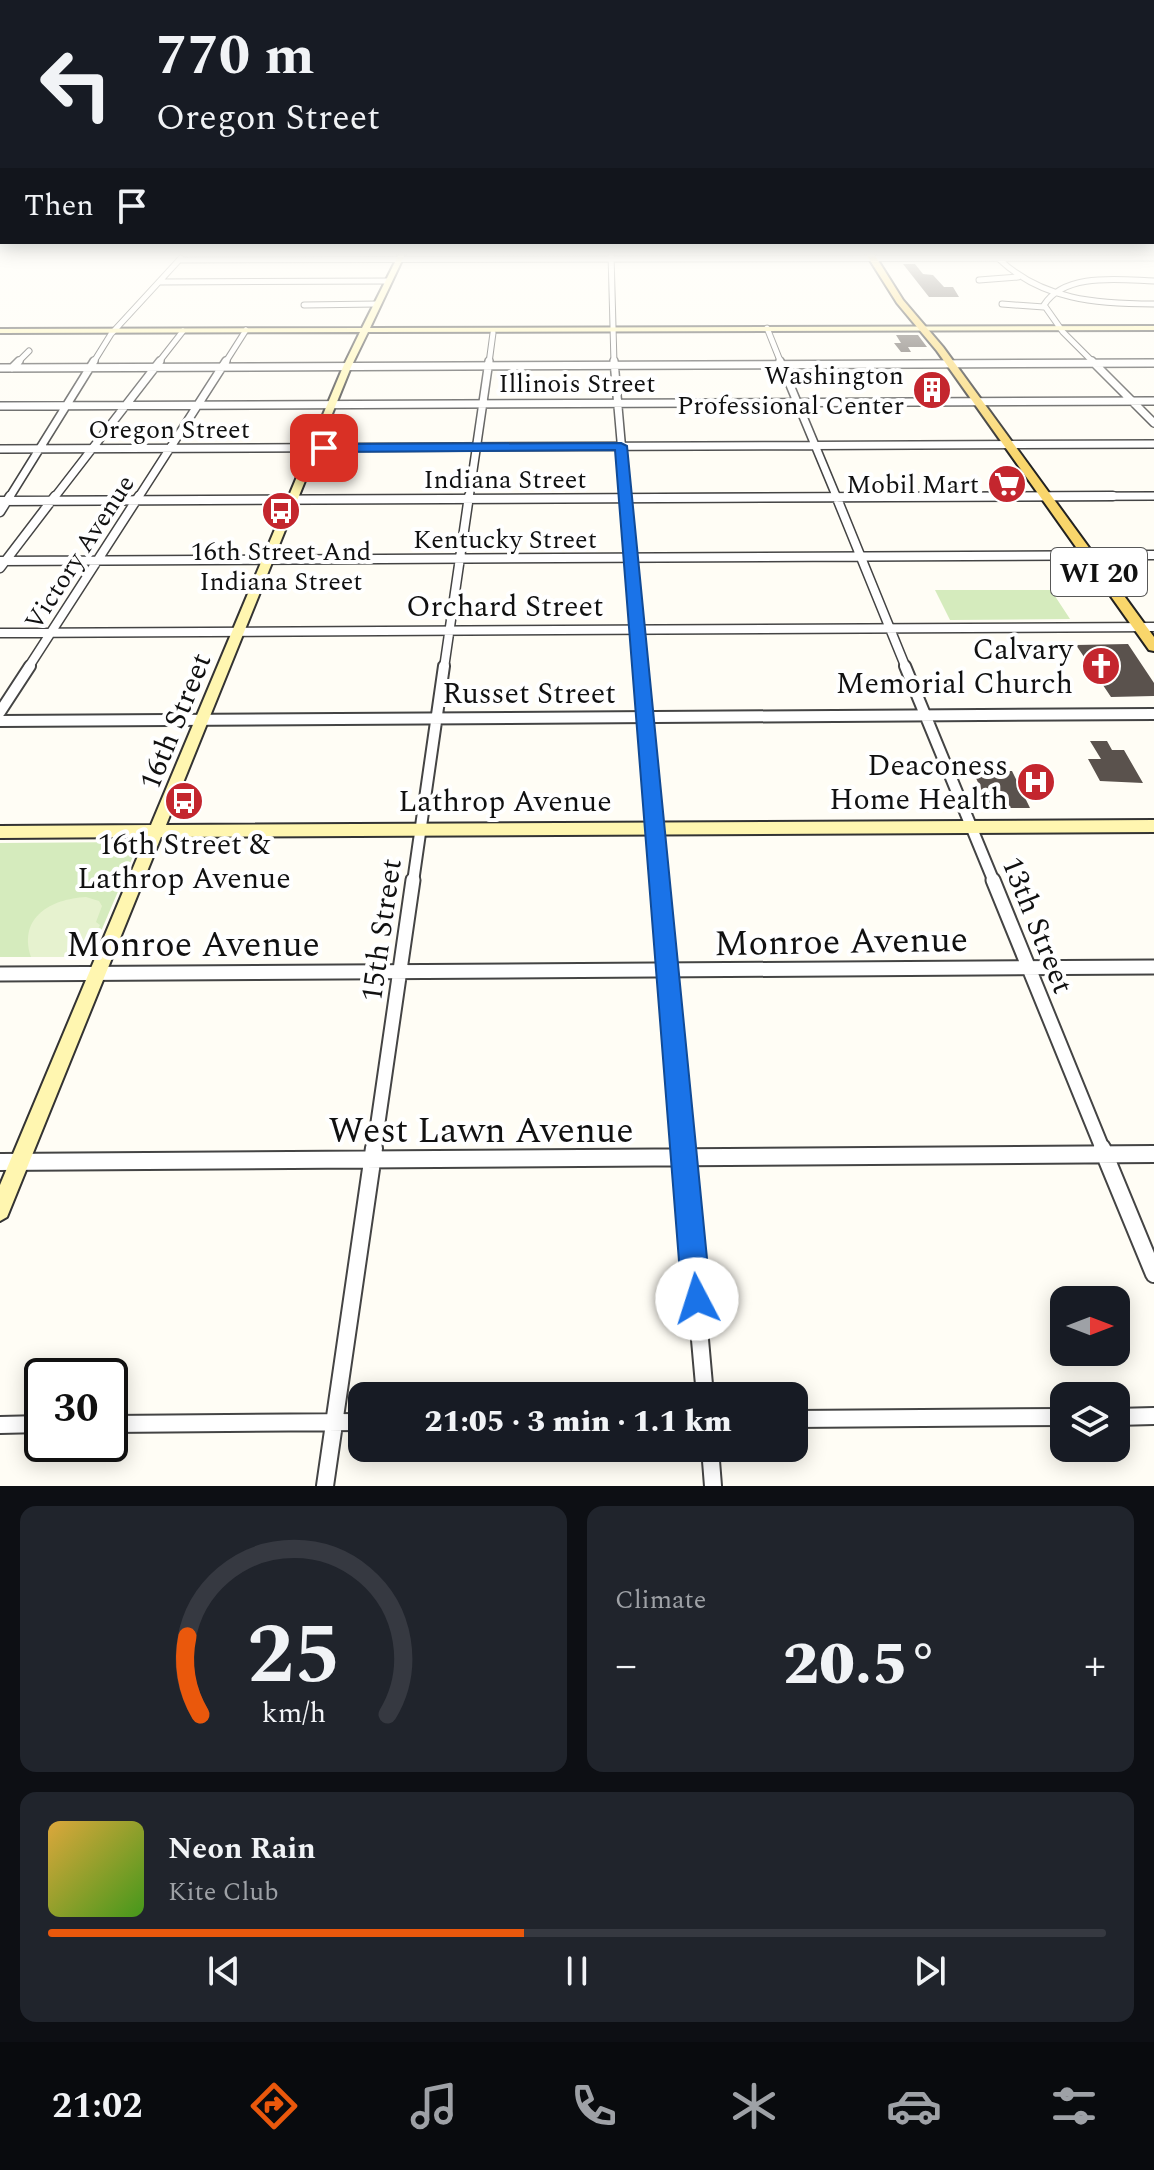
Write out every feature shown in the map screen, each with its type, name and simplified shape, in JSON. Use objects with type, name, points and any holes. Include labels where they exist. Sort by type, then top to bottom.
[{"type":"main road","name":"WI 20","points":[[921,323],[1154,647]]},
{"type":"main road","name":"WI 20","points":[[923,323],[926,330]]},
{"type":"street","points":[[0,512],[4,501],[120,323]]},
{"type":"street","name":"16th Street","points":[[0,1210],[367,323]]},
{"type":"street","points":[[611,323],[704,1382]]},
{"type":"street","points":[[1057,323],[1154,423]]},
{"type":"street","name":"13th Street","points":[[768,330],[1154,1274]]},
{"type":"street","points":[[0,333],[1154,330]]},
{"type":"street","points":[[362,332],[548,331]]},
{"type":"street","points":[[2,563],[182,332]]},
{"type":"street","name":"Victory Avenue","points":[[0,712],[244,332]]},
{"type":"street","name":"15th Street","points":[[325,1486],[493,333]]},
{"type":"street","points":[[12,368],[29,351]]},
{"type":"street","points":[[0,368],[1154,363]]},
{"type":"street","name":"Illinois Street","points":[[0,406],[1154,401]]},
{"type":"street","name":"Oregon Street","points":[[0,449],[1154,444]]},
{"type":"street","name":"Indiana Street","points":[[4,501],[1154,496]]},
{"type":"street","name":"Kentucky Street","points":[[2,563],[1154,555]]},
{"type":"street","name":"Orchard Street","points":[[0,633],[1154,627]]},
{"type":"street","name":"Russet Street","points":[[0,721],[1154,714]]},
{"type":"street","name":"Lathrop Avenue","points":[[0,832],[1154,826]]},
{"type":"street","name":"Monroe Avenue","points":[[0,974],[1154,967]]},
{"type":"street","name":"West Lawn Avenue","points":[[0,1162],[1154,1154]]},
{"type":"street","points":[[1130,1417],[1154,1416]]},
{"type":"street","points":[[808,1419],[1050,1417]]},
{"type":"street","points":[[128,1424],[348,1422]]},
{"type":"street","points":[[0,1425],[24,1424]]},
{"type":"street","points":[[711,1462],[713,1486]]},
{"type":"green space","points":[[935,590],[1051,590],[1070,619],[950,620]]},
{"type":"green space","points":[[132,842],[137,847],[90,957],[0,957],[0,843]]},
{"type":"green space","points":[[86,897],[99,901],[102,906],[96,922],[100,925],[89,949],[73,957],[31,957],[29,931],[40,913],[61,902]]},
{"type":"building","points":[[896,335],[918,335],[927,347],[908,347],[911,352],[901,352],[894,343],[901,343]]},
{"type":"building","name":"Calvary Memorial Church","points":[[1128,644],[1154,683],[1154,696],[1111,697],[1076,645]]},
{"type":"building","points":[[1090,741],[1107,741],[1112,750],[1124,750],[1143,783],[1100,781],[1088,759],[1101,759]]},
{"type":"building","points":[[984,767],[993,767],[995,771],[1012,771],[1030,808],[990,808],[975,776],[988,776]]},
{"type":"place","name":"Washington Professional Center","points":[[932,390]]},
{"type":"place","name":"Mobil Mart","points":[[1007,484]]},
{"type":"place","name":"16th Street And Indiana Street","points":[[281,511]]},
{"type":"place","name":"Calvary Memorial Church","points":[[1101,666]]},
{"type":"place","name":"Deaconess Home Health","points":[[1036,782]]},
{"type":"place","name":"16th Street & Lathrop Avenue","points":[[184,801]]},
{"type":"route","points":[[324,448],[621,446],[697,1299]]}]
